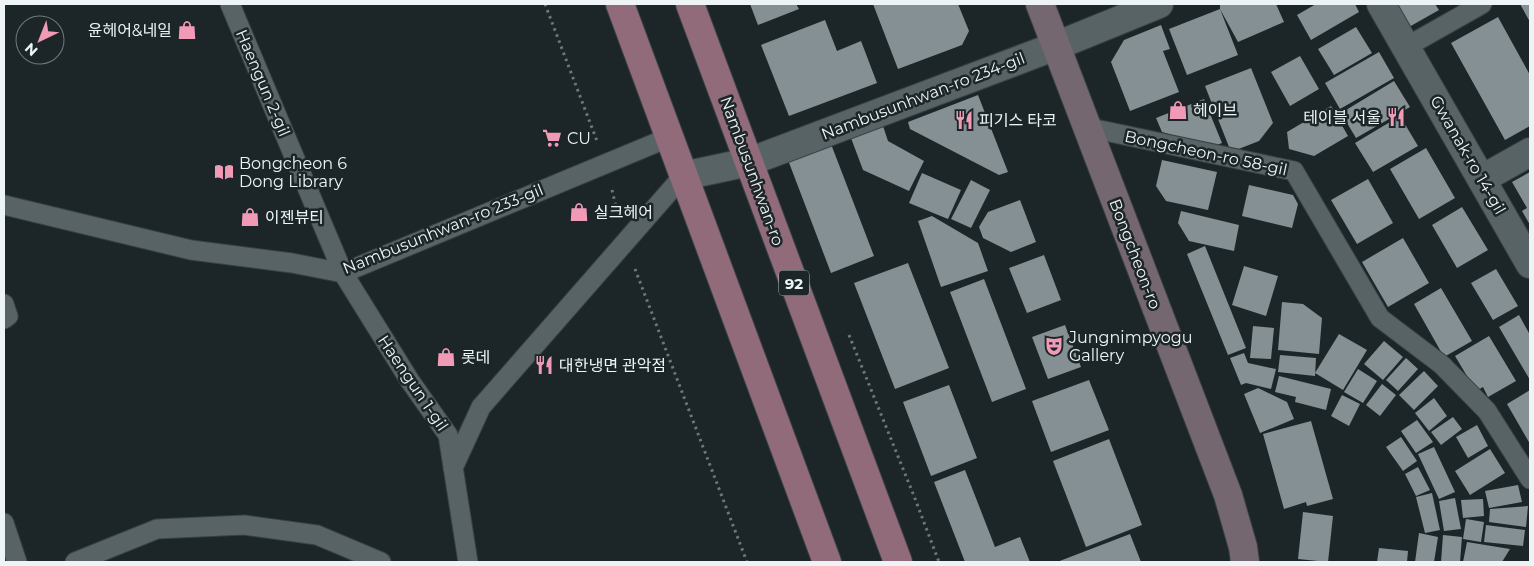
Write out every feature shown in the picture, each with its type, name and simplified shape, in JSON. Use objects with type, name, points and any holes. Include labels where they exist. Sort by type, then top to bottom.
[{"type":"main road","points":[[620,4],[827,562]]},
{"type":"main road","name":"Nambusunhwan-ro","points":[[690,4],[898,562]]},
{"type":"main road","name":"Bongcheon-ro","points":[[1040,4],[1228,495],[1243,547],[1245,562]]},
{"type":"street","name":"Nambusunhwan-ro 234-gil","points":[[683,176],[749,162],[1056,46],[1159,4]]},
{"type":"street","name":"Gwanak-ro 14-gil","points":[[1381,4],[1530,264]]},
{"type":"street","points":[[1482,179],[1530,152]]},
{"type":"lane","name":"Haengun 2-gil","points":[[230,4],[343,273]]},
{"type":"lane","points":[[1406,47],[1482,4]]},
{"type":"lane","name":"Bongcheon-ro 58-gil","points":[[1086,127],[1294,171],[1380,318],[1442,364],[1487,412],[1530,479]]},
{"type":"lane","name":"Nambusunhwan-ro 233-gil","points":[[4,205],[191,250],[292,263],[343,273],[670,136]]},
{"type":"lane","points":[[453,468],[481,407],[683,176]]},
{"type":"lane","name":"Haengun 1-gil","points":[[343,273],[410,382],[448,435],[468,562]]},
{"type":"lane","points":[[4,304],[8,316],[4,318]]},
{"type":"lane","points":[[4,523],[17,562]]},
{"type":"lane","points":[[75,562],[158,529],[244,525],[317,535],[381,562]]},
{"type":"path","points":[[545,4],[606,163],[625,242],[747,562]]},
{"type":"building","points":[[750,4],[796,4],[799,9],[758,25]]},
{"type":"building","points":[[873,4],[958,4],[969,31],[962,45],[898,69]]},
{"type":"building","points":[[1220,4],[1276,4],[1284,22],[1238,42],[1220,9]]},
{"type":"building","points":[[1316,4],[1355,4],[1359,12],[1311,40],[1297,15]]},
{"type":"building","points":[[1396,4],[1435,4],[1439,10],[1409,27]]},
{"type":"building","points":[[1520,4],[1530,4],[1530,22]]},
{"type":"building","points":[[1220,9],[1238,55],[1187,75],[1169,29]]},
{"type":"building","points":[[1498,17],[1530,75],[1530,126],[1505,140],[1451,43]]},
{"type":"building","points":[[825,20],[837,51],[861,41],[877,83],[789,116],[761,45]]},
{"type":"building","points":[[1161,25],[1170,49],[1163,51],[1179,92],[1130,111],[1111,62],[1124,40]]},
{"type":"building","points":[[1356,27],[1372,53],[1334,75],[1318,49]]},
{"type":"building","points":[[1379,52],[1394,78],[1340,109],[1325,83]]},
{"type":"building","points":[[1300,56],[1319,89],[1290,106],[1271,72]]},
{"type":"building","points":[[1251,68],[1273,123],[1259,141],[1231,152],[1205,86]]},
{"type":"building","points":[[1394,81],[1410,107],[1356,138],[1341,113]]},
{"type":"building","points":[[978,95],[1008,172],[999,175],[910,129],[908,122]]},
{"type":"building","points":[[1204,99],[1222,143],[1212,147],[1162,132],[1156,118]]},
{"type":"building","points":[[1331,106],[1348,136],[1314,156],[1289,149],[1287,132]]},
{"type":"building","points":[[1400,116],[1418,146],[1373,172],[1355,143]]},
{"type":"building","points":[[883,126],[888,141],[924,161],[909,191],[863,170],[851,138]]},
{"type":"building","points":[[831,144],[874,256],[831,273],[788,160]]},
{"type":"building","points":[[1426,148],[1455,198],[1419,219],[1390,169]]},
{"type":"building","points":[[1162,160],[1217,172],[1208,210],[1166,201],[1156,186]]},
{"type":"building","points":[[1530,172],[1530,225],[1522,211],[1527,208],[1512,182]]},
{"type":"building","points":[[922,173],[961,190],[948,219],[909,203]]},
{"type":"building","points":[[1368,179],[1393,223],[1357,244],[1331,200]]},
{"type":"building","points":[[971,180],[990,190],[971,228],[951,219]]},
{"type":"building","points":[[1249,185],[1293,195],[1298,204],[1292,228],[1242,216]]},
{"type":"building","points":[[1020,200],[1036,242],[1011,252],[983,238],[979,227],[988,212]]},
{"type":"building","points":[[1462,207],[1488,250],[1457,268],[1432,225]]},
{"type":"building","points":[[1181,211],[1239,225],[1234,251],[1189,241],[1178,223]]},
{"type":"building","points":[[932,216],[978,243],[988,271],[941,287],[918,221]]},
{"type":"building","points":[[1403,238],[1429,283],[1388,307],[1362,262]]},
{"type":"building","points":[[1205,246],[1246,348],[1228,355],[1187,254]]},
{"type":"building","points":[[1044,255],[1061,300],[1027,313],[1009,268]]},
{"type":"building","points":[[908,263],[949,368],[895,389],[854,283]]},
{"type":"building","points":[[1244,266],[1278,276],[1266,316],[1232,305]]},
{"type":"building","points":[[1496,269],[1518,306],[1493,320],[1471,283]]},
{"type":"building","points":[[984,279],[1026,389],[992,402],[950,292]]},
{"type":"building","points":[[1441,288],[1472,341],[1444,357],[1414,304]]},
{"type":"building","points":[[1282,302],[1303,304],[1322,318],[1319,354],[1278,350]]},
{"type":"building","points":[[1519,315],[1530,335],[1530,380],[1499,327]]},
{"type":"building","points":[[1065,325],[1081,367],[1048,379],[1032,337]]},
{"type":"building","points":[[1253,326],[1274,328],[1271,359],[1250,358]]},
{"type":"building","points":[[1339,334],[1367,350],[1343,390],[1315,373]]},
{"type":"building","points":[[1489,336],[1516,381],[1488,397],[1483,387],[1476,391],[1455,356]]},
{"type":"building","points":[[1384,341],[1403,357],[1383,380],[1364,364]]},
{"type":"building","points":[[1244,353],[1248,363],[1276,369],[1271,389],[1246,383],[1241,385],[1230,358]]},
{"type":"building","points":[[1280,355],[1316,358],[1315,376],[1278,372]]},
{"type":"building","points":[[1406,358],[1418,369],[1398,391],[1386,380]]},
{"type":"building","points":[[1358,369],[1377,381],[1363,403],[1344,392]]},
{"type":"building","points":[[1424,371],[1438,386],[1414,410],[1399,395]]},
{"type":"building","points":[[1279,376],[1331,389],[1326,410],[1295,402],[1296,397],[1275,392]]},
{"type":"building","points":[[1089,380],[1109,430],[1051,452],[1032,401]]},
{"type":"building","points":[[1382,384],[1396,395],[1380,416],[1366,405]]},
{"type":"building","points":[[949,385],[977,458],[931,476],[903,402]]},
{"type":"building","points":[[1258,388],[1287,402],[1294,419],[1260,433],[1244,394]]},
{"type":"building","points":[[1530,390],[1530,444],[1507,404]]},
{"type":"building","points":[[1342,395],[1360,404],[1349,426],[1331,416]]},
{"type":"building","points":[[1434,398],[1447,416],[1429,431],[1415,413]]},
{"type":"building","points":[[1453,417],[1462,429],[1441,445],[1431,432]]},
{"type":"building","points":[[1417,420],[1433,442],[1416,453],[1401,431]]},
{"type":"building","points":[[1311,421],[1333,499],[1307,506],[1306,502],[1284,509],[1263,434]]},
{"type":"building","points":[[1477,425],[1488,446],[1468,458],[1456,437]]},
{"type":"building","points":[[1401,437],[1417,461],[1403,471],[1386,447]]},
{"type":"building","points":[[1109,439],[1142,525],[1086,547],[1053,461]]},
{"type":"building","points":[[1434,447],[1455,492],[1439,499],[1418,454]]},
{"type":"building","points":[[1490,449],[1505,473],[1470,495],[1455,471]]},
{"type":"building","points":[[1418,467],[1430,490],[1416,496],[1405,474]]},
{"type":"building","points":[[965,470],[995,547],[1020,537],[1030,562],[965,562],[934,482]]},
{"type":"building","points":[[1518,485],[1522,502],[1489,508],[1485,491]]},
{"type":"building","points":[[1432,493],[1440,530],[1425,533],[1416,497]]},
{"type":"building","points":[[1455,498],[1461,529],[1444,531],[1439,501]]},
{"type":"building","points":[[1483,499],[1484,516],[1463,518],[1461,500]]},
{"type":"building","points":[[1528,506],[1526,527],[1489,522],[1490,509]]},
{"type":"building","points":[[1303,512],[1333,516],[1328,562],[1298,559]]},
{"type":"building","points":[[1466,519],[1484,522],[1481,542],[1463,539]]},
{"type":"building","points":[[1486,525],[1525,530],[1523,546],[1484,542]]},
{"type":"building","points":[[1419,533],[1438,537],[1434,562],[1415,562]]},
{"type":"building","points":[[1130,534],[1141,562],[1057,562]]},
{"type":"building","points":[[1443,535],[1462,537],[1460,562],[1441,562]]},
{"type":"building","points":[[1467,542],[1510,549],[1502,562],[1463,562]]},
{"type":"building","points":[[1379,548],[1408,551],[1407,562],[1377,562]]},
{"type":"place","name":"윤헤어&네일","points":[[187,30]]},
{"type":"place","name":"헤이브","points":[[1178,110]]},
{"type":"place","name":"테이블 서울","points":[[1396,117]]},
{"type":"place","name":"피기스 타코","points":[[964,120]]},
{"type":"place","name":"CU","points":[[552,138]]},
{"type":"place","name":"Bongcheon 6 Dong Library","points":[[224,172]]},
{"type":"place","name":"실크헤어","points":[[579,212]]},
{"type":"place","name":"이젠뷰티","points":[[250,217]]},
{"type":"place","name":"Jungnimpyogu Gallery","points":[[1054,346]]},
{"type":"place","name":"롯데","points":[[446,357]]},
{"type":"place","name":"대한냉면 관악점","points":[[544,365]]}]
